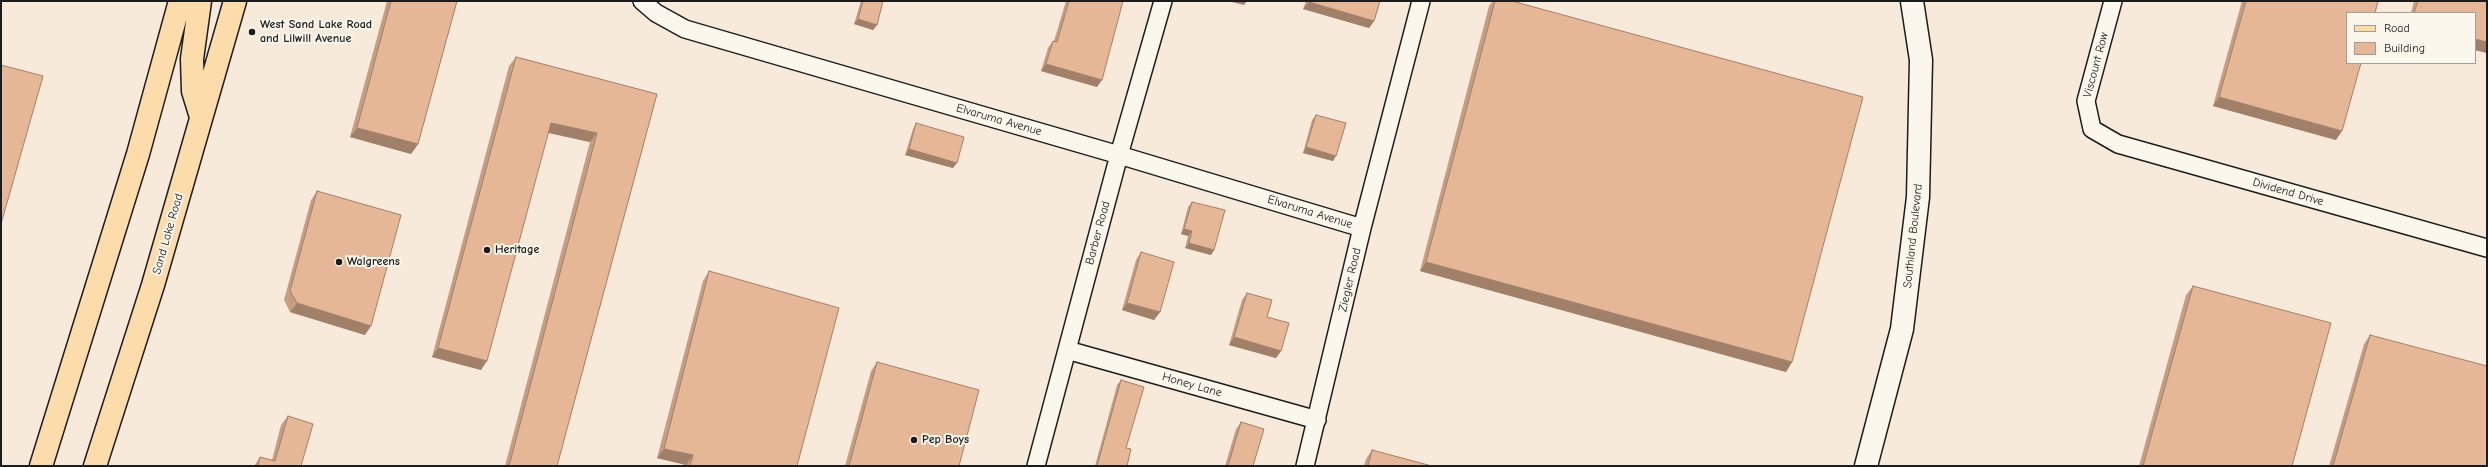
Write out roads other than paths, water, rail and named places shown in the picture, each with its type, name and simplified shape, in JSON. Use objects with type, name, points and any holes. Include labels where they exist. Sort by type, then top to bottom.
[{"type":"main road","points":[[41,466],[127,191],[180,1]]},
{"type":"main road","points":[[200,1],[192,59],[193,91],[201,117]]},
{"type":"main road","name":"Sand Lake Road","points":[[95,466],[153,285],[235,1]]},
{"type":"street","name":"Elvaruma Avenue","points":[[642,1],[656,13],[685,29],[1119,155],[1362,228]]},
{"type":"street","name":"Barber Road","points":[[1036,466],[1119,155],[1163,1]]},
{"type":"street","name":"Ziegler Road","points":[[1305,466],[1362,228],[1421,1]]},
{"type":"street","name":"Southland Boulevard","points":[[1866,466],[1902,329],[1918,198],[1920,60],[1912,1]]},
{"type":"street","name":"Viscount Row","points":[[2092,129],[2086,101],[2113,1]]},
{"type":"street","name":"Dividend Drive","points":[[2092,129],[2118,144],[2487,248]]},
{"type":"street","name":"Honey Lane","points":[[1067,350],[1316,420]]},
{"type":"place","name":"West Sand Lake Road and Lilwill Avenue","points":[[252,32]]},
{"type":"place","name":"Heritage","points":[[487,250]]},
{"type":"place","name":"Walgreens","points":[[339,262]]},
{"type":"place","name":"Pep Boys","points":[[914,440]]}]
